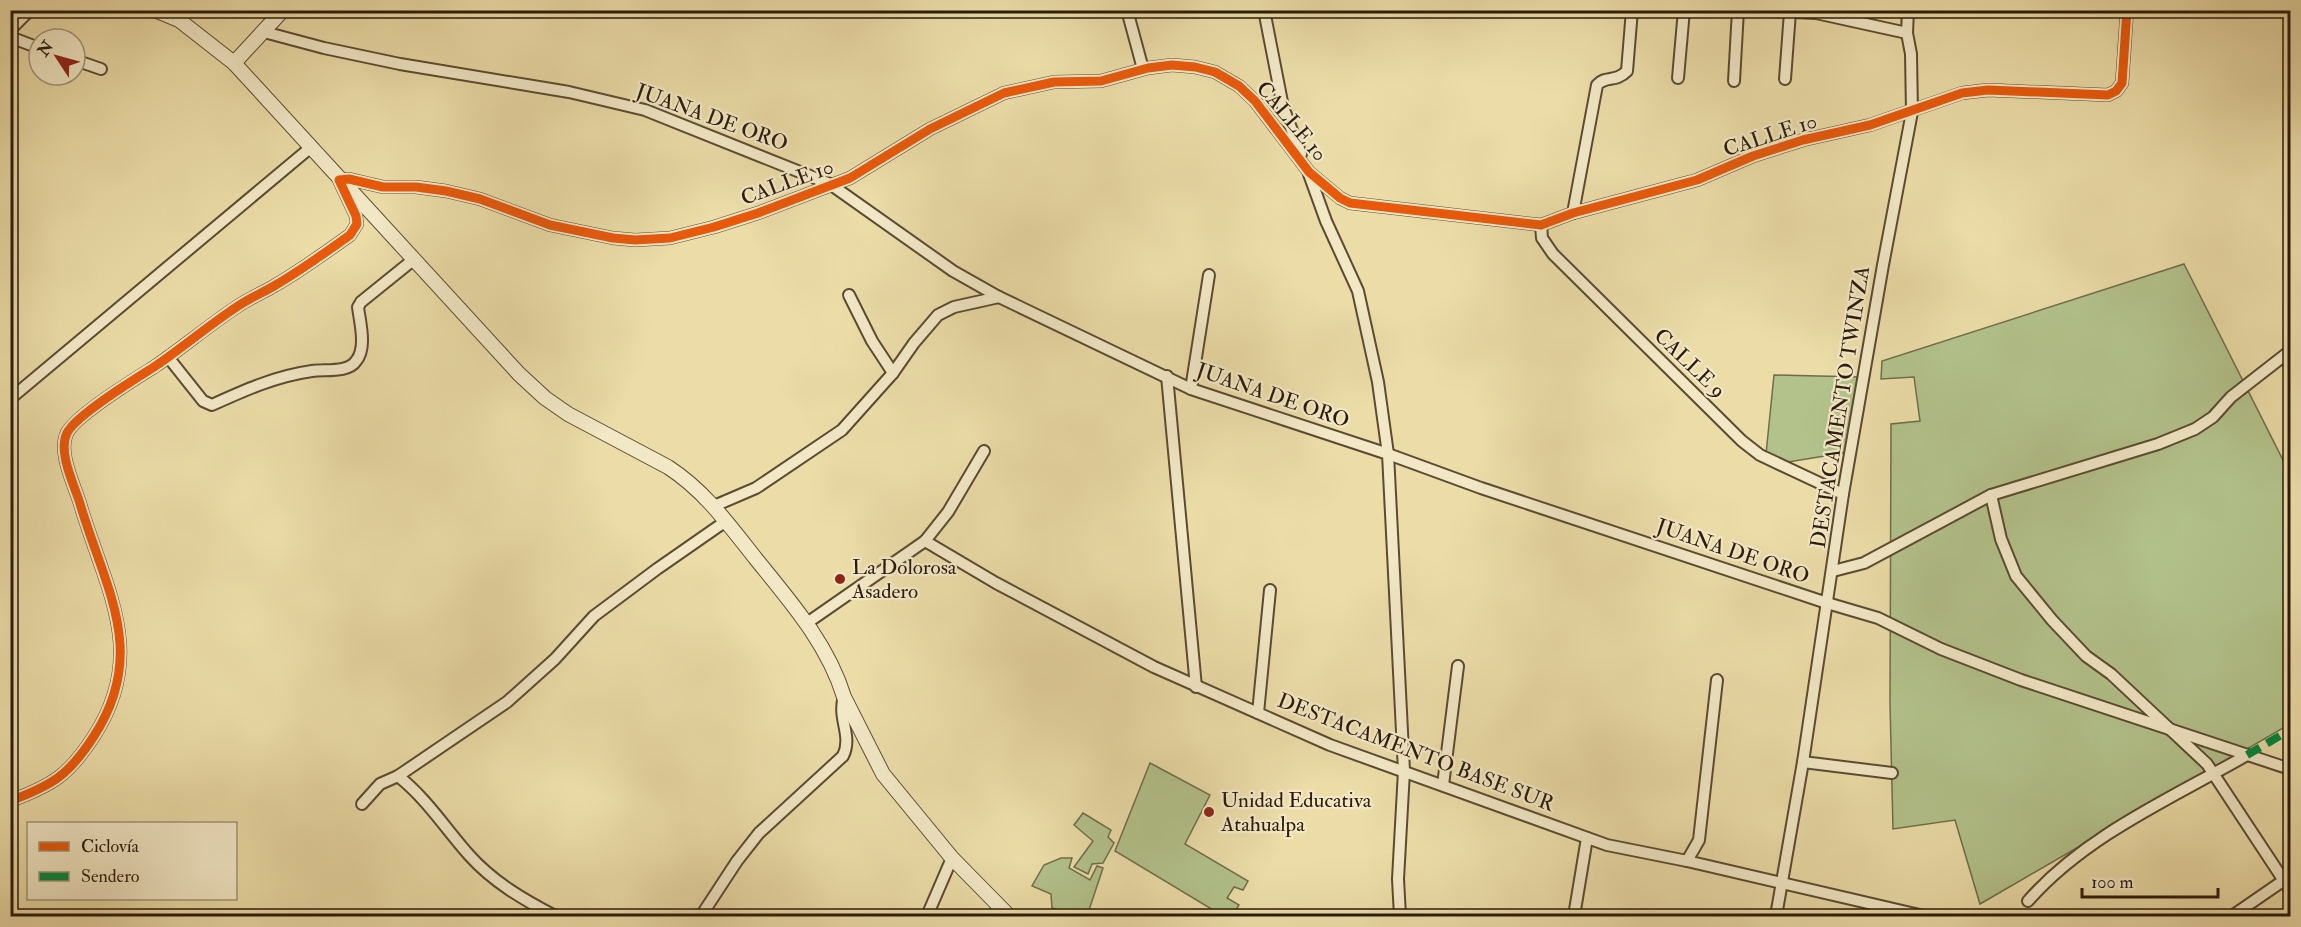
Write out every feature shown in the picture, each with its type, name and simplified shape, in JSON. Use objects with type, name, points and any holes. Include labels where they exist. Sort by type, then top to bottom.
[{"type":"street","points":[[10,30],[30,10]]},
{"type":"street","points":[[155,10],[179,20],[234,63],[413,260],[544,398],[568,414],[668,467],[692,484],[714,506],[807,623],[840,684],[844,698],[883,774],[952,858],[1009,916]]},
{"type":"street","points":[[234,63],[283,10]]},
{"type":"street","points":[[1127,10],[1143,69]]},
{"type":"street","points":[[1264,10],[1284,107],[1326,221],[1358,291],[1378,381],[1388,454],[1404,771],[1398,879],[1400,916]]},
{"type":"street","points":[[1574,213],[1597,85],[1601,81],[1621,77],[1627,71],[1632,10]]},
{"type":"street","points":[[1678,78],[1684,10]]},
{"type":"street","points":[[1734,81],[1738,10]]},
{"type":"street","points":[[1749,10],[1810,12],[1907,33]]},
{"type":"street","name":"DESTACAMENTO TWINZA","points":[[1776,916],[1803,762],[1843,494],[1912,112],[1911,54],[1907,33],[1908,10]]},
{"type":"street","name":"CALLE 10","points":[[339,180],[349,179],[383,187],[446,190],[480,199],[550,225],[603,236],[635,240],[670,238],[758,213],[850,178],[930,129],[1004,93],[1054,82],[1101,81],[1143,69],[1172,65],[1195,67],[1228,78],[1255,101],[1309,172],[1340,198],[1350,203],[1541,225],[1574,213],[1697,180],[1753,156],[1803,140],[1861,128],[1962,93],[1976,90],[2108,95],[2116,91],[2122,83],[2127,10]]},
{"type":"street","points":[[1785,79],[1790,12]]},
{"type":"street","name":"JUANA DE ORO","points":[[264,32],[324,48],[400,64],[569,92],[645,110],[830,184],[953,271],[999,297],[1191,388],[1388,454],[1481,488],[1878,618],[1941,649],[2021,680],[2290,769]]},
{"type":"street","points":[[10,38],[27,44]]},
{"type":"street","points":[[87,64],[100,69]]},
{"type":"street","points":[[10,399],[310,148]]},
{"type":"street","points":[[10,801],[49,785],[77,761],[110,709],[122,662],[116,616],[106,578],[69,472],[65,442],[67,433],[73,425],[118,390],[240,305],[275,285],[350,235],[357,224],[356,216],[339,180]]},
{"type":"street","name":"CALLE 9","points":[[1541,225],[1542,238],[1553,254],[1742,441],[1760,455],[1843,494]]},
{"type":"street","points":[[168,357],[203,401],[212,405],[271,379],[314,370],[348,368],[354,365],[362,352],[358,307],[361,302],[413,260]]},
{"type":"street","points":[[1191,388],[1209,275]]},
{"type":"street","points":[[849,295],[872,341],[893,373]]},
{"type":"street","points":[[714,506],[756,488],[842,430],[893,373],[938,315],[954,307],[999,297]]},
{"type":"street","points":[[1833,572],[1864,563],[1990,495],[2158,444],[2195,429],[2213,417],[2230,397],[2290,351]]},
{"type":"street","points":[[1167,376],[1196,687]]},
{"type":"street","points":[[807,623],[926,541],[948,512],[984,451]]},
{"type":"street","points":[[1990,495],[2001,539],[2016,576],[2052,620],[2086,656],[2111,674],[2215,773],[2287,878],[2290,890]]},
{"type":"street","points":[[362,804],[380,784],[398,776],[507,702],[555,659],[594,616],[657,568],[726,521]]},
{"type":"street","name":"DESTACAMENTO BASE SUR","points":[[926,541],[996,583],[1154,667],[1330,746],[1607,844],[1782,882],[1889,913],[1924,916]]},
{"type":"street","points":[[1258,713],[1270,590]]},
{"type":"street","points":[[1443,785],[1458,666]]},
{"type":"street","points":[[1687,861],[1699,840],[1717,680]]},
{"type":"street","points":[[701,916],[737,861],[759,833],[843,756],[848,747],[842,711],[844,698]]},
{"type":"street","points":[[2028,901],[2047,879],[2115,830],[2247,755]]},
{"type":"street","points":[[1803,762],[1892,773]]},
{"type":"street","points":[[398,776],[418,792],[465,850],[488,872],[520,897],[555,916]]},
{"type":"street","points":[[1574,916],[1587,837]]},
{"type":"street","points":[[927,916],[952,858]]},
{"type":"street","points":[[2232,916],[2287,878]]},
{"type":"green space","points":[[2184,264],[2290,474],[2290,724],[1980,904],[1955,820],[1893,829],[1890,704],[1891,424],[1920,421],[1914,377],[1881,379],[1882,361]]},
{"type":"green space","points":[[1774,375],[1859,377],[1849,447],[1843,453],[1782,463],[1766,454]]},
{"type":"green space","points":[[1150,763],[1210,795],[1185,844],[1248,881],[1243,890],[1234,887],[1227,898],[1239,905],[1232,916],[1223,916],[1115,851]]},
{"type":"green space","points":[[1083,813],[1111,830],[1108,837],[1114,843],[1103,863],[1092,864],[1088,874],[1074,867],[1093,841],[1074,825]]},
{"type":"green space","points":[[1061,858],[1072,858],[1069,868],[1090,880],[1097,866],[1103,868],[1087,916],[1078,916],[1052,908],[1051,894],[1032,886],[1044,865]]},
{"type":"marked path","points":[[2247,755],[2290,730]]},
{"type":"cycle path","points":[[10,801],[49,784],[76,760],[94,736],[110,706],[118,677],[120,649],[117,622],[110,594],[68,470],[64,450],[67,433],[93,407],[164,360],[227,313],[293,274],[350,235],[357,224],[356,216],[339,180],[349,179],[383,187],[416,187],[446,191],[480,199],[550,225],[613,238],[635,240],[670,238],[758,213],[850,178],[930,129],[1004,93],[1054,82],[1101,81],[1148,68],[1172,65],[1215,72],[1239,86],[1255,101],[1309,172],[1340,198],[1350,203],[1541,225],[1573,213],[1697,180],[1753,156],[1803,140],[1870,125],[1962,93],[1988,90],[2108,95],[2116,91],[2122,83],[2127,10]]},
{"type":"place","name":"La Dolorosa Asadero","points":[[840,579]]},
{"type":"place","name":"Unidad Educativa Atahualpa","points":[[1209,812]]}]
